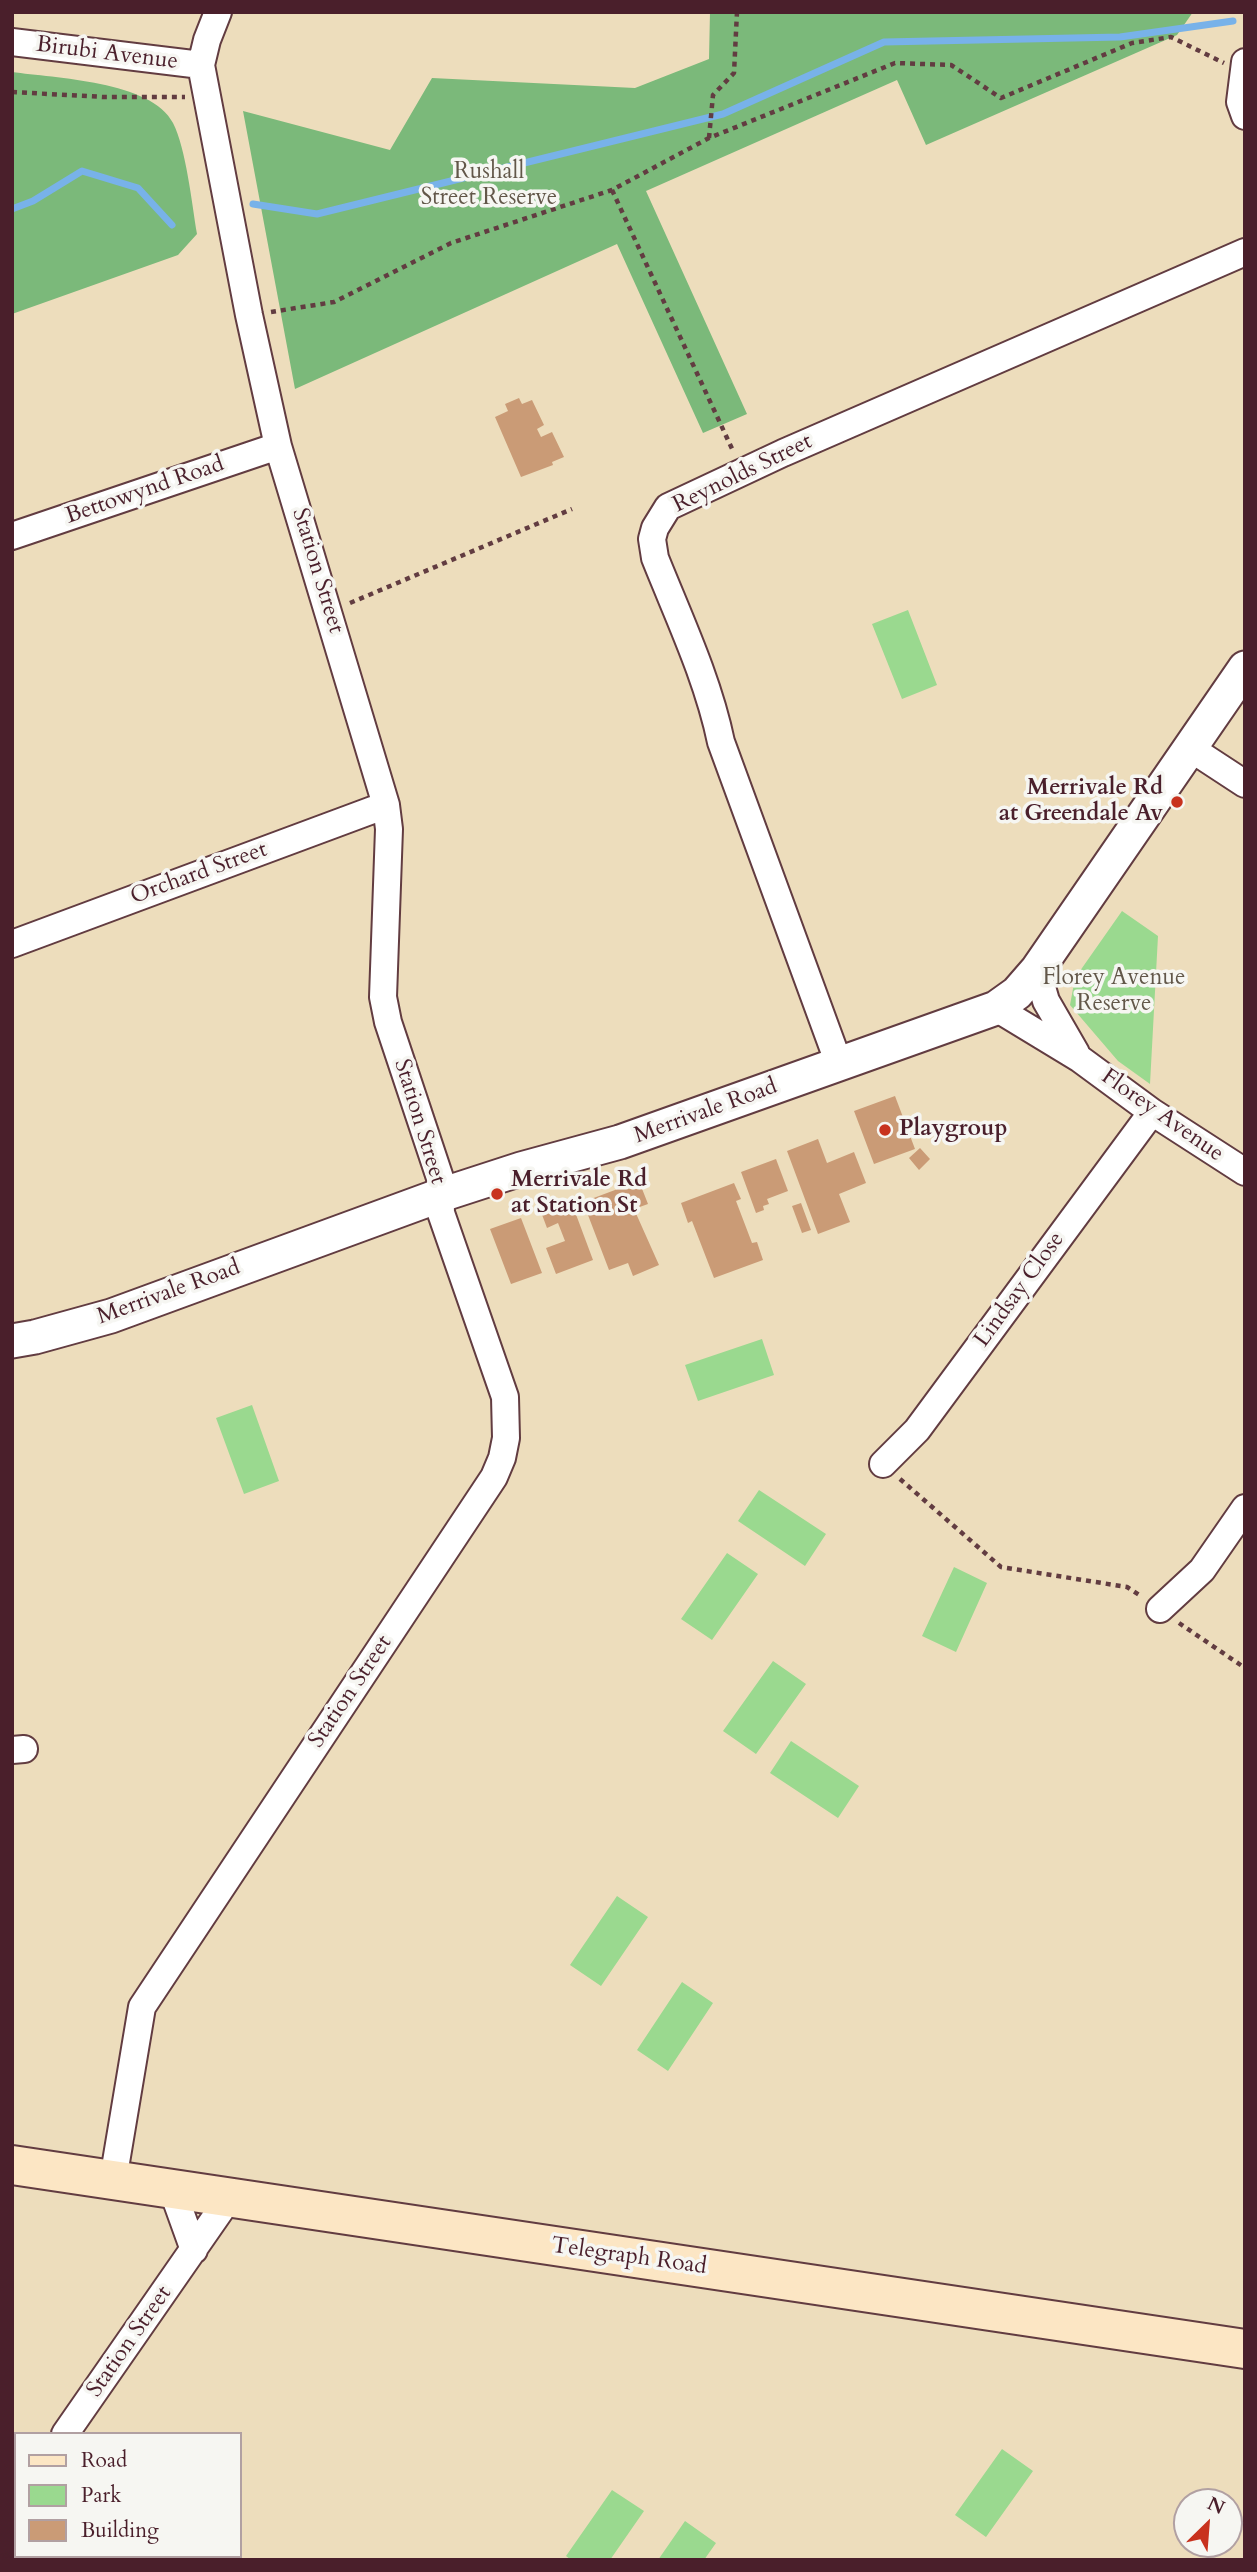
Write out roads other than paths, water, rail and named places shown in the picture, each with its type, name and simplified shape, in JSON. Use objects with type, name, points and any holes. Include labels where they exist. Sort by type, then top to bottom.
[{"type":"main road","name":"Telegraph Road","points":[[12,2165],[1245,2349]]},
{"type":"street","name":"Station Street","points":[[113,2180],[142,2007],[494,1477],[502,1458],[506,1437],[505,1397],[441,1213],[440,1178],[391,1035],[383,997],[389,829],[386,805],[330,611],[278,446],[249,315],[201,65],[218,12]]},
{"type":"street","name":"Birubi Avenue","points":[[12,42],[201,65]]},
{"type":"street","points":[[1245,63],[1240,102],[1245,116]]},
{"type":"street","name":"Reynolds Street","points":[[839,1064],[721,742],[716,717],[654,548],[655,527],[668,508],[743,472],[1245,252]]},
{"type":"street","name":"Bettowynd Road","points":[[12,536],[278,446]]},
{"type":"street","name":"Merrivale Road","points":[[12,1341],[111,1316],[441,1195],[521,1168],[620,1142],[996,1008],[1017,993],[1037,970],[1245,668]]},
{"type":"street","points":[[1190,748],[1245,784]]},
{"type":"street","name":"Orchard Street","points":[[12,944],[386,805]]},
{"type":"street","name":"Florey Avenue","points":[[1037,970],[1045,1001],[1080,1059]]},
{"type":"street","name":"Florey Avenue","points":[[996,1008],[1080,1059],[1152,1112],[1245,1172]]},
{"type":"street","name":"Lindsay Close","points":[[883,1464],[917,1430],[1152,1112]]},
{"type":"street","points":[[1160,1609],[1202,1570],[1245,1508]]},
{"type":"street","points":[[172,2189],[194,2250]]},
{"type":"street","name":"Station Street","points":[[66,2432],[229,2197]]},
{"type":"waterway","points":[[253,204],[317,214],[723,114],[884,42],[1120,37],[1233,21]]},
{"type":"waterway","points":[[12,209],[33,201],[82,171],[138,188],[172,225]]},
{"type":"place","name":"Merrivale Rd at Greendale Av","points":[[1177,802]]},
{"type":"place","name":"Playgroup","points":[[885,1130]]},
{"type":"place","name":"Merrivale Rd at Station St","points":[[497,1194]]},
{"type":"park label","name":"Rushall Street Reserve","points":[[489,186]]},
{"type":"park label","name":"Florey Avenue Reserve","points":[[1114,992]]}]
